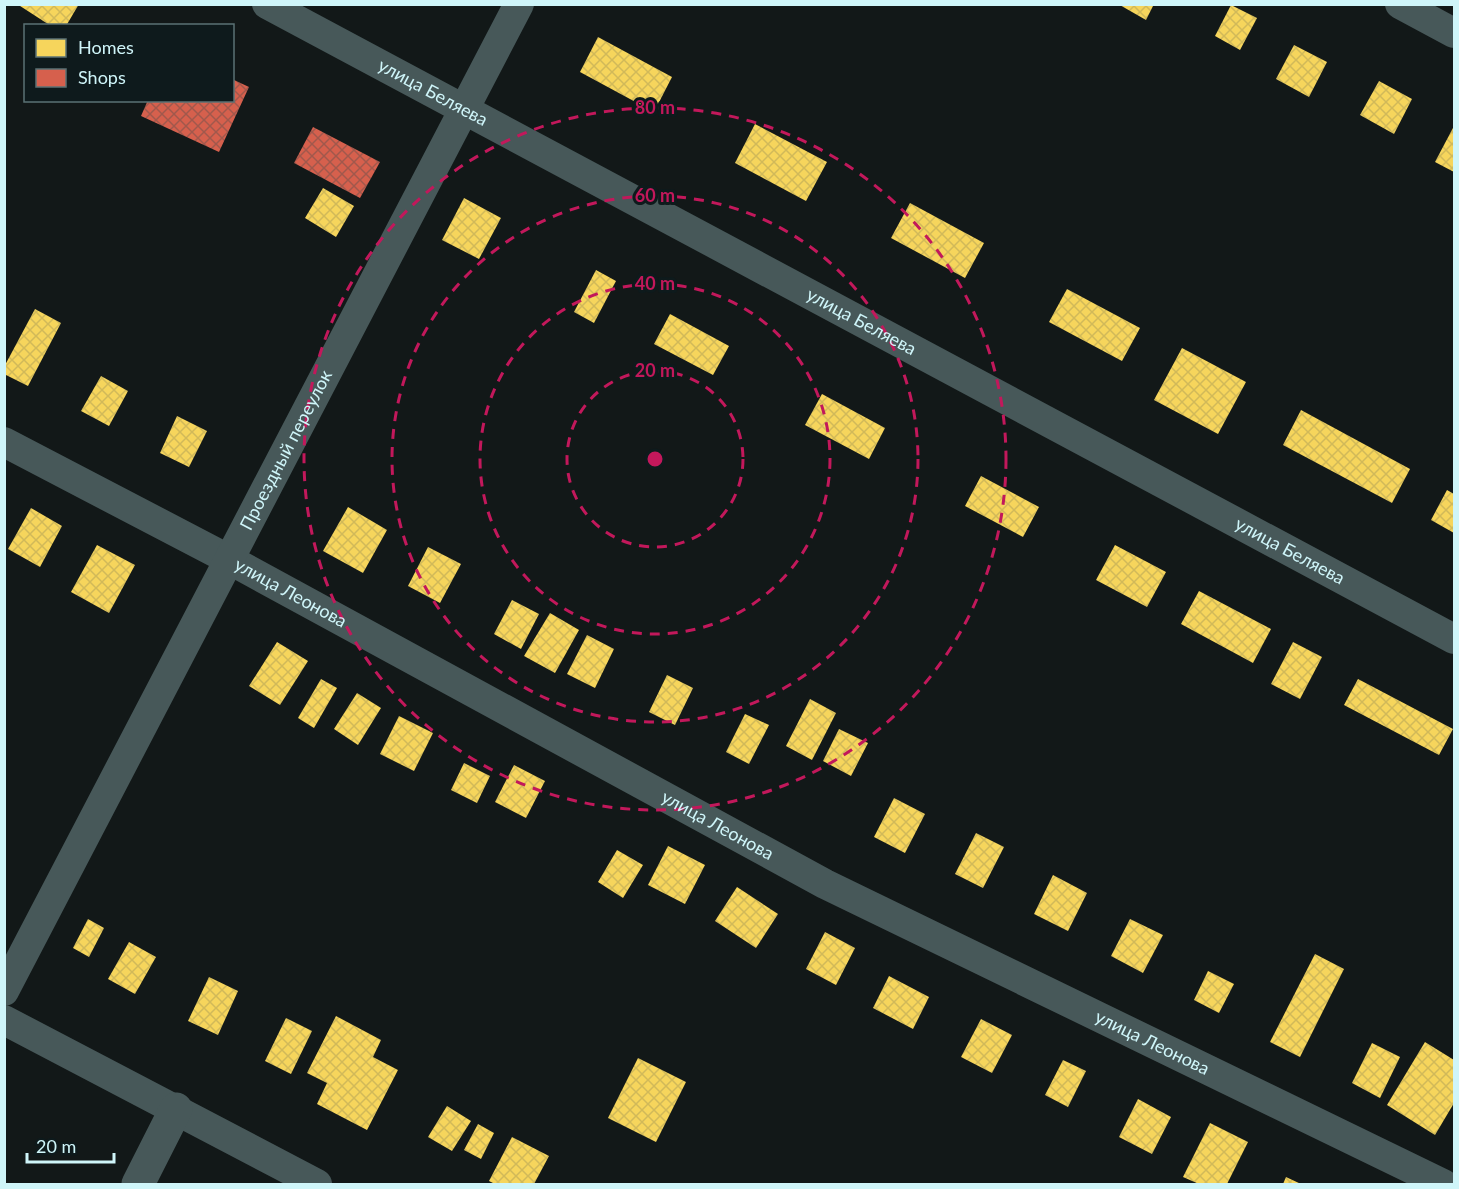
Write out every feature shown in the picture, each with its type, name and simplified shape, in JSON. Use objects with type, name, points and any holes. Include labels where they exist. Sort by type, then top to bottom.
[{"type":"street","name":"улица Беляева","points":[[267,4],[1455,639]]},
{"type":"street","name":"Проездный переулок","points":[[4,991],[519,4]]},
{"type":"street","points":[[1400,4],[1455,33]]},
{"type":"street","name":"улица Леонова","points":[[4,442],[230,560],[825,884],[1443,1185]]},
{"type":"street","points":[[4,1020],[316,1185]]},
{"type":"street","points":[[138,1185],[176,1109]]},
{"type":"building: Homes","points":[[17,4],[79,4],[67,24],[48,24]]},
{"type":"building: Homes","points":[[1118,4],[1154,4],[1146,20]]},
{"type":"building: Homes","points":[[1231,5],[1257,18],[1240,50],[1215,36]]},
{"type":"building: Homes","points":[[598,37],[672,77],[654,112],[580,72]]},
{"type":"building: Homes","points":[[1294,45],[1327,62],[1309,97],[1276,79]]},
{"type":"building: Homes","points":[[1379,81],[1412,99],[1394,134],[1360,115]]},
{"type":"building: Homes","points":[[755,124],[827,162],[806,201],[735,163]]},
{"type":"building: Homes","points":[[1454,126],[1454,172],[1435,162]]},
{"type":"building: Homes","points":[[323,188],[354,206],[336,237],[305,218]]},
{"type":"building: Homes","points":[[464,198],[501,218],[479,259],[442,240]]},
{"type":"building: Homes","points":[[910,203],[984,243],[965,278],[891,238]]},
{"type":"building: Homes","points":[[596,270],[616,281],[594,323],[574,312]]},
{"type":"building: Homes","points":[[1067,289],[1140,328],[1122,361],[1049,322]]},
{"type":"building: Homes","points":[[35,309],[61,323],[28,386],[4,374],[4,367]]},
{"type":"building: Homes","points":[[670,314],[729,346],[713,375],[654,344]]},
{"type":"building: Homes","points":[[1182,348],[1246,382],[1218,434],[1154,400]]},
{"type":"building: Homes","points":[[101,376],[128,391],[109,426],[81,411]]},
{"type":"building: Homes","points":[[822,394],[885,428],[869,459],[805,425]]},
{"type":"building: Homes","points":[[1301,410],[1410,469],[1392,503],[1283,445]]},
{"type":"building: Homes","points":[[177,416],[207,431],[189,467],[160,453]]},
{"type":"building: Homes","points":[[981,476],[1039,507],[1023,537],[965,506]]},
{"type":"building: Homes","points":[[1447,490],[1454,494],[1454,533],[1431,520]]},
{"type":"building: Homes","points":[[348,507],[387,530],[363,573],[323,551]]},
{"type":"building: Homes","points":[[31,508],[62,526],[40,567],[8,549]]},
{"type":"building: Homes","points":[[97,545],[135,565],[109,613],[71,592]]},
{"type":"building: Homes","points":[[1115,545],[1166,572],[1147,607],[1096,580]]},
{"type":"building: Homes","points":[[428,547],[461,564],[440,603],[408,586]]},
{"type":"building: Homes","points":[[1199,591],[1271,629],[1253,663],[1181,624]]},
{"type":"building: Homes","points":[[512,600],[539,614],[521,649],[494,634]]},
{"type":"building: Homes","points":[[550,613],[579,630],[555,673],[524,656]]},
{"type":"building: Homes","points":[[587,635],[614,649],[595,688],[567,674]]},
{"type":"building: Homes","points":[[277,642],[308,661],[280,705],[249,686]]},
{"type":"building: Homes","points":[[1293,642],[1322,657],[1300,699],[1271,684]]},
{"type":"building: Homes","points":[[667,675],[693,688],[675,725],[649,712]]},
{"type":"building: Homes","points":[[321,679],[337,688],[314,728],[298,718]]},
{"type":"building: Homes","points":[[1358,679],[1453,729],[1439,755],[1344,705]]},
{"type":"building: Homes","points":[[357,693],[381,708],[358,745],[334,729]]},
{"type":"building: Homes","points":[[810,699],[836,713],[812,760],[786,746]]},
{"type":"building: Homes","points":[[745,714],[769,725],[749,764],[726,752]]},
{"type":"building: Homes","points":[[399,716],[433,733],[414,771],[380,754]]},
{"type":"building: Homes","points":[[839,729],[868,743],[851,776],[823,761]]},
{"type":"building: Homes","points":[[464,763],[490,776],[477,803],[451,790]]},
{"type":"building: Homes","points":[[514,765],[545,781],[526,818],[495,802]]},
{"type":"building: Homes","points":[[894,798],[925,814],[905,853],[874,837]]},
{"type":"building: Homes","points":[[976,833],[1004,847],[983,888],[955,874]]},
{"type":"building: Homes","points":[[668,846],[705,865],[685,904],[648,885]]},
{"type":"building: Homes","points":[[617,850],[643,865],[623,898],[598,882]]},
{"type":"building: Homes","points":[[1053,875],[1087,893],[1068,931],[1034,914]]},
{"type":"building: Homes","points":[[737,887],[778,914],[756,948],[715,921]]},
{"type":"building: Homes","points":[[88,919],[104,928],[89,957],[73,948]]},
{"type":"building: Homes","points":[[1130,919],[1163,935],[1143,973],[1111,956]]},
{"type":"building: Homes","points":[[825,932],[855,948],[836,985],[806,969]]},
{"type":"building: Homes","points":[[129,942],[156,957],[135,994],[108,979]]},
{"type":"building: Homes","points":[[1315,954],[1344,969],[1300,1057],[1270,1042]]},
{"type":"building: Homes","points":[[1208,971],[1234,984],[1219,1013],[1194,1000]]},
{"type":"building: Homes","points":[[889,976],[929,997],[913,1029],[873,1008]]},
{"type":"building: Homes","points":[[209,977],[238,991],[218,1035],[188,1021]]},
{"type":"building: Homes","points":[[336,1016],[381,1040],[373,1057],[398,1070],[367,1130],[317,1104],[327,1083],[307,1073]]},
{"type":"building: Homes","points":[[286,1018],[312,1031],[291,1074],[265,1061]]},
{"type":"building: Homes","points":[[981,1019],[1012,1035],[992,1073],[961,1057]]},
{"type":"building: Homes","points":[[1425,1042],[1454,1060],[1454,1103],[1435,1135],[1387,1105]]},
{"type":"building: Homes","points":[[1372,1043],[1400,1057],[1380,1098],[1352,1083]]},
{"type":"building: Homes","points":[[638,1058],[686,1082],[656,1142],[608,1118]]},
{"type":"building: Homes","points":[[1063,1060],[1086,1071],[1068,1107],[1045,1095]]},
{"type":"building: Homes","points":[[1138,1099],[1171,1117],[1152,1154],[1119,1137]]},
{"type":"building: Homes","points":[[447,1106],[471,1121],[452,1151],[428,1137]]},
{"type":"building: Homes","points":[[1210,1123],[1248,1142],[1227,1184],[1199,1184],[1183,1177]]},
{"type":"building: Homes","points":[[478,1124],[494,1133],[481,1159],[464,1150]]},
{"type":"building: Homes","points":[[512,1137],[549,1156],[534,1184],[495,1184],[489,1181]]},
{"type":"building: Homes","points":[[1286,1177],[1301,1184],[1283,1184]]},
{"type":"building: Shops","points":[[234,80],[249,87],[219,152],[141,116],[147,102],[234,102]]},
{"type":"building: Shops","points":[[313,127],[380,162],[360,198],[294,163]]}]
